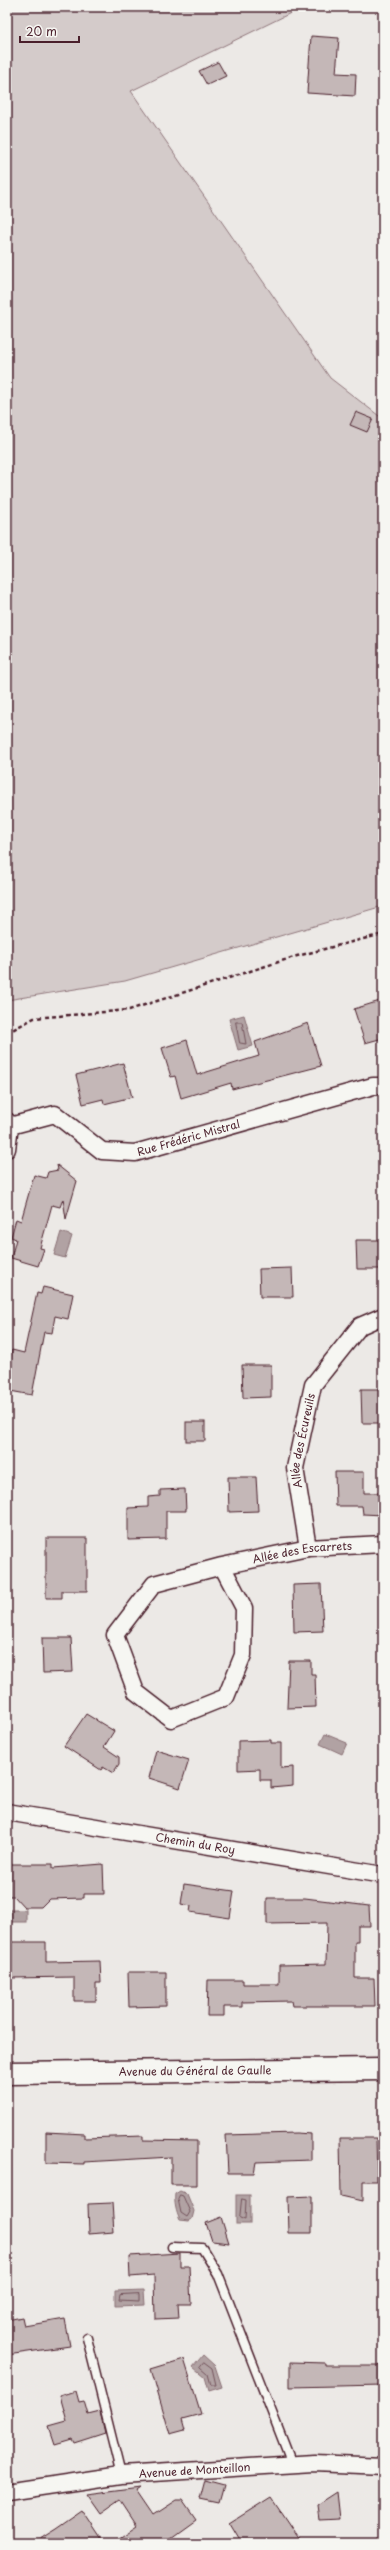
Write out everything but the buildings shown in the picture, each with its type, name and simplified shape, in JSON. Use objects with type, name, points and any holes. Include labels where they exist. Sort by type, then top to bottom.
[{"type":"main road","name":"Avenue du Général de Gaulle","points":[[7,2073],[383,2069]]},
{"type":"street","name":"Rue Frédéric Mistral","points":[[9,1124],[55,1114],[102,1151],[135,1153],[373,1086],[383,1086]]},
{"type":"street","points":[[7,1149],[9,1124]]},
{"type":"street","name":"Allée des Écureuils","points":[[308,1548],[295,1468],[313,1385],[360,1326],[383,1316]]},
{"type":"street","name":"Allée des Escarrets","points":[[222,1566],[244,1608],[243,1655],[226,1697],[170,1719],[136,1692],[115,1635],[154,1584],[222,1566],[308,1548],[383,1544]]},
{"type":"street","name":"Chemin du Roy","points":[[7,1812],[383,1876]]},
{"type":"street","name":"Avenue de Monteillon","points":[[7,2492],[121,2475],[314,2463],[383,2466]]},
{"type":"lane","points":[[172,2247],[202,2248],[218,2274],[292,2464]]},
{"type":"lane","points":[[87,2338],[121,2475]]},
{"type":"path","points":[[7,1034],[34,1018],[129,1010],[297,956],[383,934]]},
{"type":"shaded area","points":[[7,7],[303,7],[131,91],[330,378],[383,419],[383,906],[125,981],[7,1000]]},
{"type":"water","points":[[244,1015],[253,1046],[238,1050],[229,1019]]},
{"type":"water","points":[[61,1232],[72,1236],[65,1258],[54,1255]]},
{"type":"water","points":[[325,1734],[347,1743],[342,1754],[320,1744]]},
{"type":"water","points":[[7,1910],[26,1910],[26,1922],[7,1922]]},
{"type":"water","points":[[180,2191],[187,2194],[194,2211],[192,2219],[189,2221],[180,2220],[177,2214],[175,2194]]},
{"type":"water","points":[[236,2195],[250,2195],[250,2224],[236,2224]]},
{"type":"water","points":[[144,2290],[145,2305],[115,2306],[115,2291]]},
{"type":"water","points":[[203,2355],[215,2366],[222,2387],[209,2391],[205,2377],[193,2367]]}]
